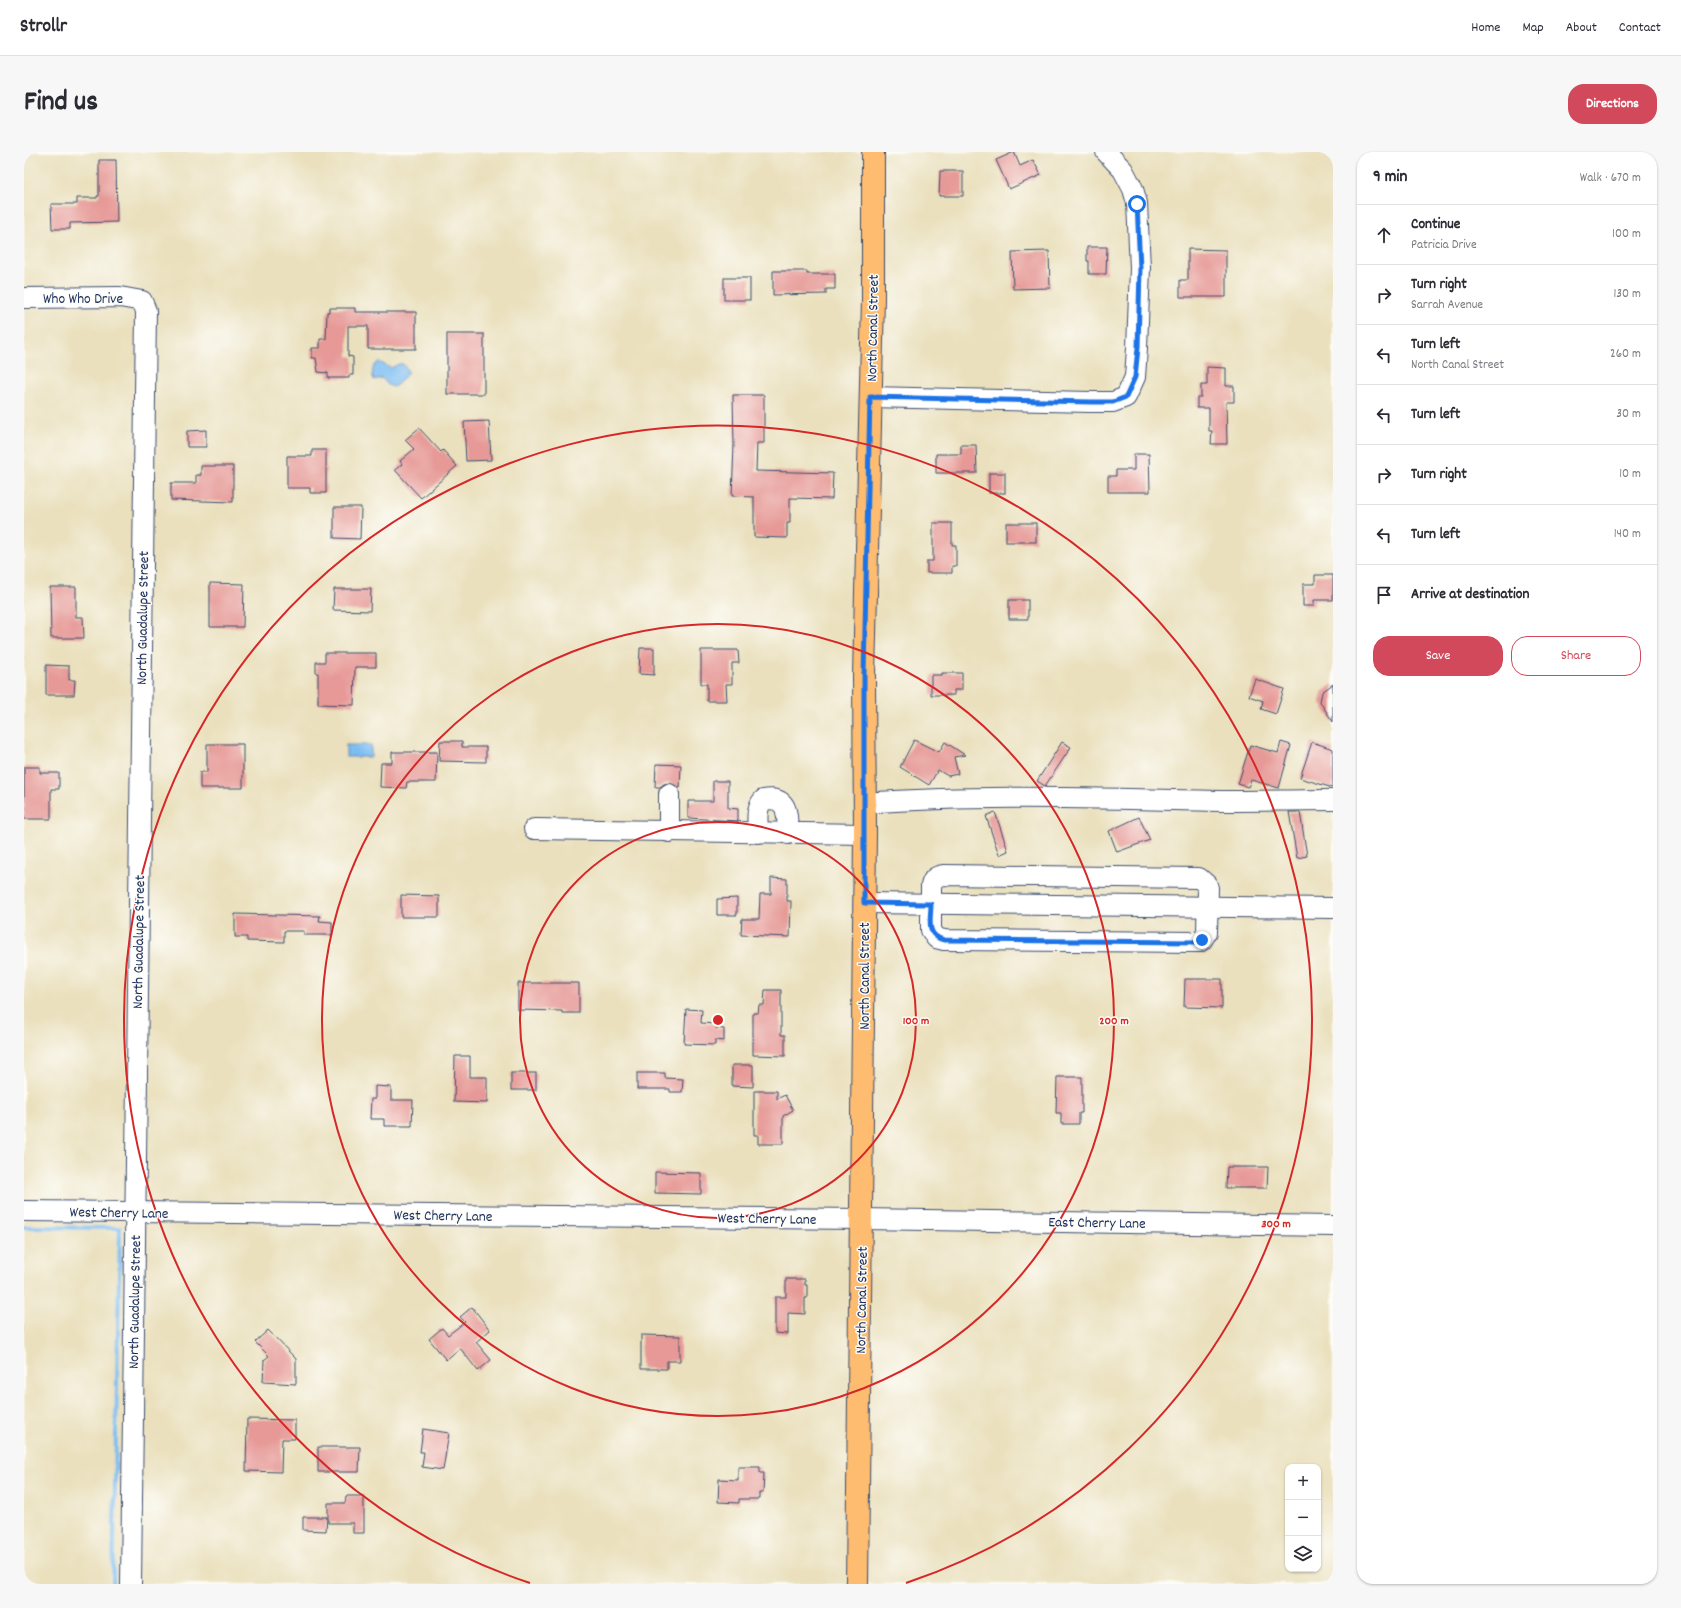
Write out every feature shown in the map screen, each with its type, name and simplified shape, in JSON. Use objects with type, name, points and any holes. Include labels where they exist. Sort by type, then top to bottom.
[{"type":"main road","name":"North Canal Street","points":[[857,1584],[865,834],[864,676],[873,299],[873,152]]},
{"type":"street","points":[[870,397],[1113,402],[1126,397],[1135,377],[1138,348],[1140,268],[1137,204],[1133,189],[1123,170],[1106,152]]},
{"type":"street","name":"Who Who Drive","points":[[24,298],[120,297],[142,301]]},
{"type":"street","name":"North Guadalupe Street","points":[[131,1584],[146,311],[142,301]]},
{"type":"street","points":[[669,794],[669,832]]},
{"type":"street","points":[[865,803],[921,798],[1005,796],[1230,801],[1333,800]]},
{"type":"street","points":[[758,833],[757,810],[759,804],[763,800],[771,798],[781,801],[786,807],[788,834]]},
{"type":"street","points":[[534,829],[865,834]]},
{"type":"street","points":[[937,876],[1194,878],[1207,884],[1207,932],[1199,942],[960,940],[936,938],[931,930],[931,904],[931,886],[933,880],[937,876]]},
{"type":"street","points":[[864,903],[1333,908]]},
{"type":"street","name":"West Cherry Lane","points":[[24,1211],[862,1219]]},
{"type":"street","name":"East Cherry Lane","points":[[862,1219],[1333,1226]]},
{"type":"water","points":[[379,362],[391,368],[399,364],[403,364],[408,371],[402,380],[393,387],[388,385],[382,378],[374,380],[373,370]]},
{"type":"water","points":[[346,745],[371,745],[371,757],[346,757]]},
{"type":"building","points":[[1014,152],[1020,166],[1033,160],[1041,175],[1009,189],[996,160]]},
{"type":"building","points":[[99,160],[116,160],[117,222],[70,223],[70,229],[52,229],[51,204],[77,204],[77,198],[97,198],[97,196],[99,196]]},
{"type":"building","points":[[940,171],[963,171],[963,196],[939,196]]},
{"type":"building","points":[[1087,247],[1107,247],[1106,274],[1089,274]]},
{"type":"building","points":[[1188,249],[1226,250],[1226,297],[1180,297],[1180,280],[1188,280]]},
{"type":"building","points":[[1049,251],[1050,288],[1013,289],[1012,252]]},
{"type":"building","points":[[773,271],[807,271],[807,274],[835,274],[835,289],[826,289],[826,294],[773,295]]},
{"type":"building","points":[[724,278],[750,278],[750,300],[724,300]]},
{"type":"building","points":[[329,308],[355,308],[355,312],[416,312],[416,349],[368,349],[368,326],[348,326],[348,356],[353,357],[353,375],[349,375],[349,378],[328,378],[328,373],[318,372],[316,358],[312,358],[312,348],[320,348],[320,339],[326,339],[327,312],[329,312]]},
{"type":"building","points":[[447,334],[484,334],[484,394],[447,394]]},
{"type":"building","points":[[1207,367],[1226,368],[1226,386],[1234,386],[1234,402],[1226,402],[1227,444],[1211,444],[1212,431],[1209,431],[1209,408],[1197,408],[1197,397],[1201,397],[1201,385],[1207,385]]},
{"type":"building","points":[[733,395],[764,395],[764,443],[757,443],[756,471],[833,473],[832,499],[790,498],[790,523],[787,523],[787,538],[754,537],[754,497],[732,496],[734,445]]},
{"type":"building","points":[[489,421],[491,460],[466,461],[464,422]]},
{"type":"building","points":[[419,428],[441,452],[443,450],[457,466],[421,498],[395,470],[402,464],[400,461],[414,449],[405,440]]},
{"type":"building","points":[[206,430],[206,447],[187,447],[187,431]]},
{"type":"building","points":[[961,445],[976,445],[977,473],[936,473],[936,454],[961,454]]},
{"type":"building","points":[[312,450],[326,450],[326,493],[310,493],[310,488],[287,488],[287,456],[312,456]]},
{"type":"building","points":[[1134,454],[1149,454],[1150,492],[1108,492],[1108,476],[1116,476],[1116,470],[1134,470]]},
{"type":"building","points":[[201,466],[233,466],[233,502],[171,500],[171,483],[196,483],[196,475],[201,475]]},
{"type":"building","points":[[989,473],[1005,473],[1005,493],[989,493]]},
{"type":"building","points":[[334,507],[361,507],[360,539],[334,538]]},
{"type":"building","points":[[933,523],[952,523],[952,545],[956,545],[956,566],[952,566],[952,573],[927,573],[927,561],[933,561]]},
{"type":"building","points":[[1006,523],[1036,523],[1036,542],[1006,542]]},
{"type":"building","points":[[1315,575],[1333,575],[1333,600],[1314,600],[1314,606],[1303,606],[1303,584],[1315,584]]},
{"type":"building","points":[[210,583],[244,584],[243,627],[210,627]]},
{"type":"building","points":[[50,587],[76,587],[76,617],[83,617],[84,638],[51,638]]},
{"type":"building","points":[[334,589],[371,589],[370,611],[333,610]]},
{"type":"building","points":[[1009,600],[1028,600],[1028,619],[1009,619]]},
{"type":"building","points":[[640,648],[654,648],[654,675],[639,674]]},
{"type":"building","points":[[701,650],[738,650],[739,663],[732,663],[732,684],[726,684],[727,701],[707,701],[707,684],[701,684]]},
{"type":"building","points":[[325,653],[376,653],[376,667],[355,667],[354,705],[318,704],[318,673],[316,673],[316,662],[325,662]]},
{"type":"building","points":[[46,665],[69,666],[69,680],[75,680],[74,695],[46,695]]},
{"type":"building","points":[[942,673],[962,673],[962,690],[954,690],[954,695],[931,695],[931,675],[942,675]]},
{"type":"building","points":[[1255,679],[1284,689],[1276,714],[1261,709],[1263,701],[1249,696]]},
{"type":"building","points":[[1333,684],[1333,722],[1320,702],[1322,692]]},
{"type":"building","points":[[914,740],[939,752],[945,742],[965,755],[954,757],[958,774],[948,776],[938,770],[929,785],[900,767]]},
{"type":"building","points":[[440,741],[462,741],[462,747],[486,747],[486,762],[439,761]]},
{"type":"building","points":[[1062,742],[1071,747],[1045,786],[1037,781]]},
{"type":"building","points":[[1281,742],[1291,745],[1279,788],[1251,780],[1248,787],[1238,784],[1250,745],[1278,753]]},
{"type":"building","points":[[1312,742],[1333,749],[1333,788],[1300,778]]},
{"type":"building","points":[[207,744],[243,744],[243,788],[200,788],[200,772],[207,772]]},
{"type":"building","points":[[392,752],[437,752],[436,782],[407,782],[406,788],[380,787],[381,763],[392,763]]},
{"type":"building","points":[[656,764],[681,765],[680,788],[669,783],[660,787],[655,787]]},
{"type":"building","points":[[24,767],[40,767],[40,773],[59,773],[59,789],[51,789],[51,819],[24,819]]},
{"type":"building","points":[[713,781],[728,781],[728,808],[738,809],[738,821],[688,818],[688,801],[713,801]]},
{"type":"building","points":[[995,812],[1008,851],[999,855],[986,816]]},
{"type":"building","points":[[1289,812],[1300,812],[1307,856],[1297,858]]},
{"type":"building","points":[[1139,817],[1150,840],[1117,852],[1109,831]]},
{"type":"building","points":[[771,878],[787,879],[787,901],[791,901],[790,937],[741,935],[742,919],[759,919],[760,894],[771,894]]},
{"type":"building","points":[[401,895],[439,896],[439,917],[401,917]]},
{"type":"building","points":[[737,898],[737,915],[717,915],[717,899]]},
{"type":"building","points":[[235,914],[320,916],[319,921],[332,922],[332,935],[304,935],[304,931],[284,931],[284,942],[247,941],[247,937],[235,937]]},
{"type":"building","points":[[1185,979],[1222,979],[1222,1008],[1184,1007]]},
{"type":"building","points":[[518,983],[579,983],[579,1013],[518,1010]]},
{"type":"building","points":[[765,990],[781,990],[781,1035],[785,1035],[785,1056],[753,1055],[753,1013],[758,1013],[759,1005],[764,1005]]},
{"type":"building","points":[[686,1009],[702,1010],[701,1023],[716,1024],[716,1028],[724,1029],[724,1041],[715,1040],[715,1045],[684,1044]]},
{"type":"building","points":[[455,1056],[470,1056],[470,1077],[487,1077],[487,1103],[454,1102]]},
{"type":"building","points":[[732,1065],[753,1065],[753,1087],[732,1086]]},
{"type":"building","points":[[511,1073],[536,1073],[536,1090],[511,1090]]},
{"type":"building","points":[[637,1073],[665,1073],[665,1078],[683,1079],[682,1092],[670,1092],[670,1089],[637,1089]]},
{"type":"building","points":[[1057,1077],[1082,1077],[1082,1113],[1079,1113],[1079,1124],[1061,1124],[1061,1113],[1056,1113]]},
{"type":"building","points":[[375,1086],[391,1087],[391,1100],[413,1100],[412,1126],[384,1126],[384,1119],[370,1119],[371,1099],[375,1099]]},
{"type":"building","points":[[754,1091],[777,1091],[777,1099],[785,1095],[793,1110],[783,1116],[783,1144],[758,1144],[758,1135],[754,1135]]},
{"type":"building","points":[[1227,1167],[1268,1167],[1267,1188],[1226,1188]]},
{"type":"building","points":[[655,1172],[701,1173],[701,1194],[655,1193]]},
{"type":"building","points":[[786,1279],[805,1279],[805,1285],[807,1285],[807,1298],[805,1298],[805,1314],[788,1313],[788,1334],[775,1333],[775,1297],[786,1297]]},
{"type":"building","points":[[472,1307],[490,1330],[476,1342],[491,1360],[478,1371],[460,1348],[446,1360],[429,1339],[442,1328],[448,1335],[465,1322],[460,1317]]},
{"type":"building","points":[[268,1330],[296,1359],[296,1384],[263,1382],[264,1360],[269,1356],[255,1342]]},
{"type":"building","points":[[641,1335],[680,1336],[680,1361],[667,1361],[667,1369],[641,1369]]},
{"type":"building","points":[[247,1419],[295,1420],[295,1439],[282,1439],[281,1472],[246,1471]]},
{"type":"building","points":[[423,1429],[449,1433],[443,1470],[422,1467],[424,1452],[420,1452]]},
{"type":"building","points":[[318,1447],[360,1447],[359,1472],[318,1472]]},
{"type":"building","points":[[738,1467],[760,1467],[760,1473],[764,1473],[763,1493],[759,1493],[759,1499],[739,1499],[739,1503],[718,1502],[719,1479],[738,1480]]},
{"type":"building","points":[[346,1496],[364,1496],[364,1533],[353,1533],[353,1523],[328,1523],[328,1503],[345,1503]]},
{"type":"building","points":[[303,1517],[327,1517],[326,1531],[303,1530]]},
{"type":"waterway","points":[[24,1227],[120,1228],[113,1584]]},
{"type":"route","points":[[1137,204],[1140,268],[1138,348],[1135,377],[1126,397],[1113,402],[870,397],[864,676],[864,903],[931,904],[931,930],[936,938],[944,940],[1199,942],[1202,940]]}]
